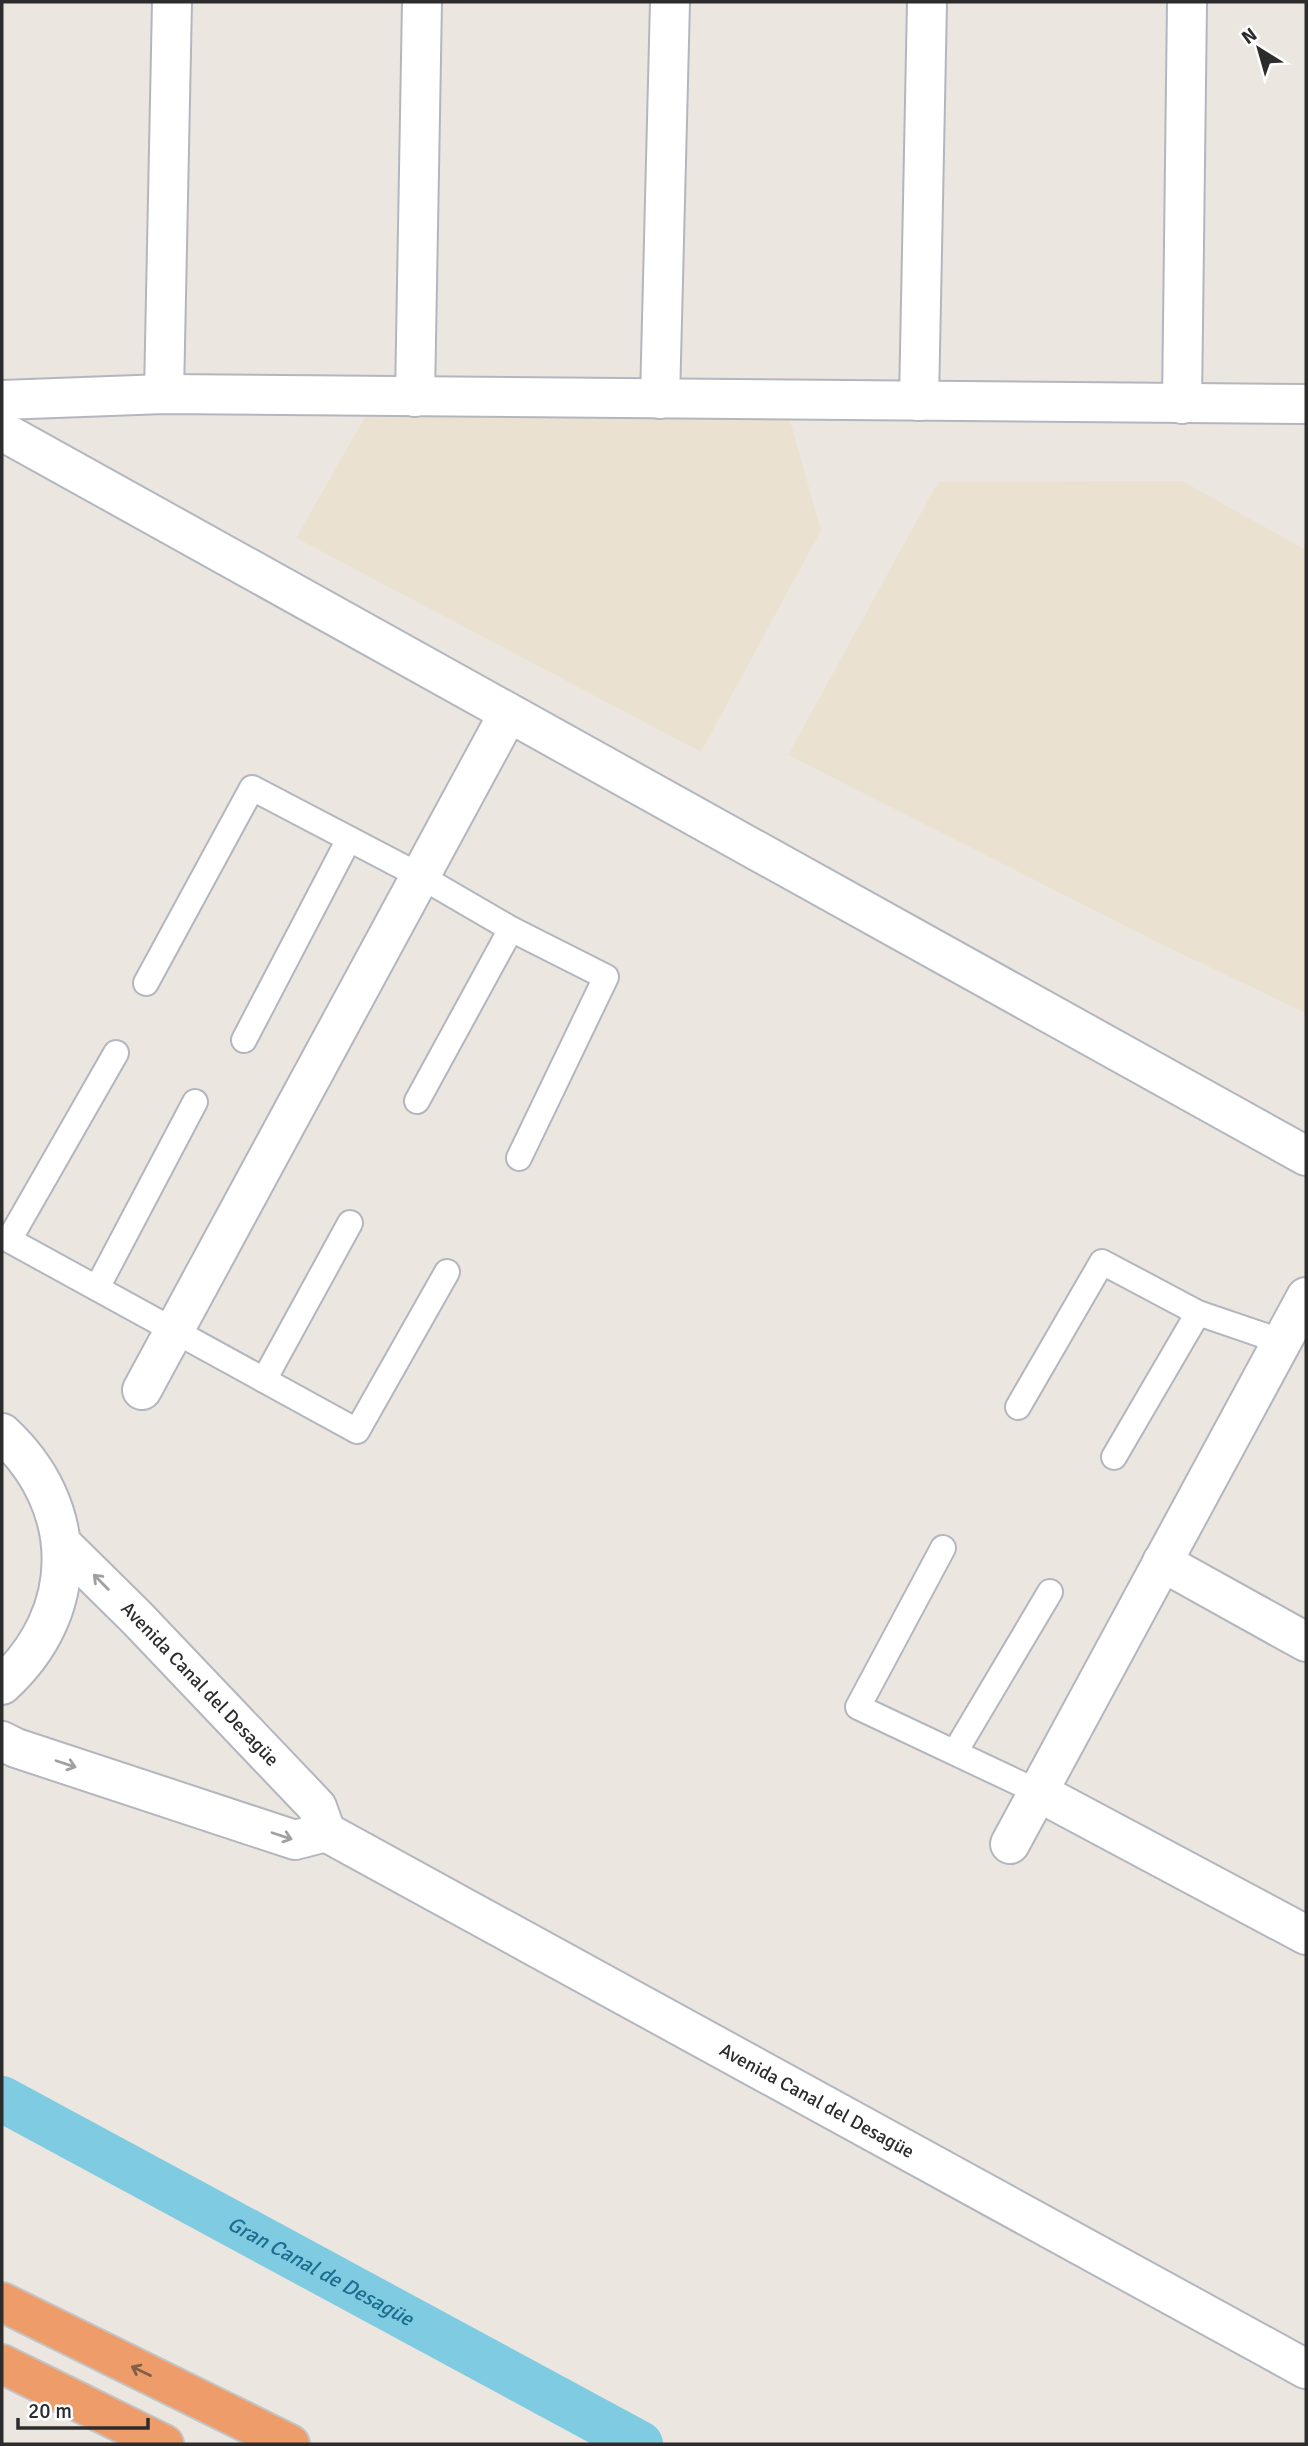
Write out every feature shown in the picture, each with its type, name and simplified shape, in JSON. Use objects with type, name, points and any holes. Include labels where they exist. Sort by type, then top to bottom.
[{"type":"highway","points":[[2,2302],[290,2444]]},
{"type":"highway","points":[[2,2364],[164,2444]]},
{"type":"street","points":[[164,394],[173,2]]},
{"type":"street","points":[[415,397],[422,2]]},
{"type":"street","points":[[660,399],[670,2]]},
{"type":"street","points":[[919,401],[927,2]]},
{"type":"street","points":[[1182,404],[1187,2]]},
{"type":"street","points":[[2,400],[164,394],[1306,404]]},
{"type":"street","points":[[2,431],[1306,1156]]},
{"type":"street","points":[[142,1390],[508,714]]},
{"type":"street","points":[[1010,1844],[1162,1562],[1294,1348],[1306,1297]]},
{"type":"street","points":[[2,1433],[25,1456],[43,1482],[55,1512],[61,1543],[61,1574],[55,1606],[43,1636],[26,1662],[2,1685]]},
{"type":"street","name":"Avenida Canal del Desagüe","points":[[61,1543],[137,1618],[317,1807],[326,1832],[1306,2370]]},
{"type":"street","points":[[1162,1562],[1306,1642]]},
{"type":"street","points":[[2,1741],[16,1748],[295,1840],[326,1832]]},
{"type":"street","points":[[1038,1792],[1306,1935]]},
{"type":"lane","points":[[146,983],[252,788],[420,876],[511,929],[606,977],[519,1158]]},
{"type":"lane","points":[[244,1040],[349,839]]},
{"type":"lane","points":[[417,1101],[511,929]]},
{"type":"lane","points":[[116,1053],[9,1240],[357,1431],[447,1272]]},
{"type":"lane","points":[[97,1288],[195,1102]]},
{"type":"lane","points":[[264,1380],[349,1223]]},
{"type":"lane","points":[[1018,1407],[1102,1262],[1198,1313],[1294,1348]]},
{"type":"lane","points":[[1114,1457],[1198,1313]]},
{"type":"lane","points":[[943,1548],[858,1707],[1038,1792]]},
{"type":"lane","points":[[955,1752],[1050,1592]]},
{"type":"shaded area","points":[[369,410],[789,417],[821,530],[701,752],[296,538]]},
{"type":"shaded area","points":[[1182,481],[1306,550],[1306,1013],[1165,946],[788,755],[938,482]]},
{"type":"waterway","name":"Gran Canal de Desagüe","points":[[2,2099],[640,2444]]}]
